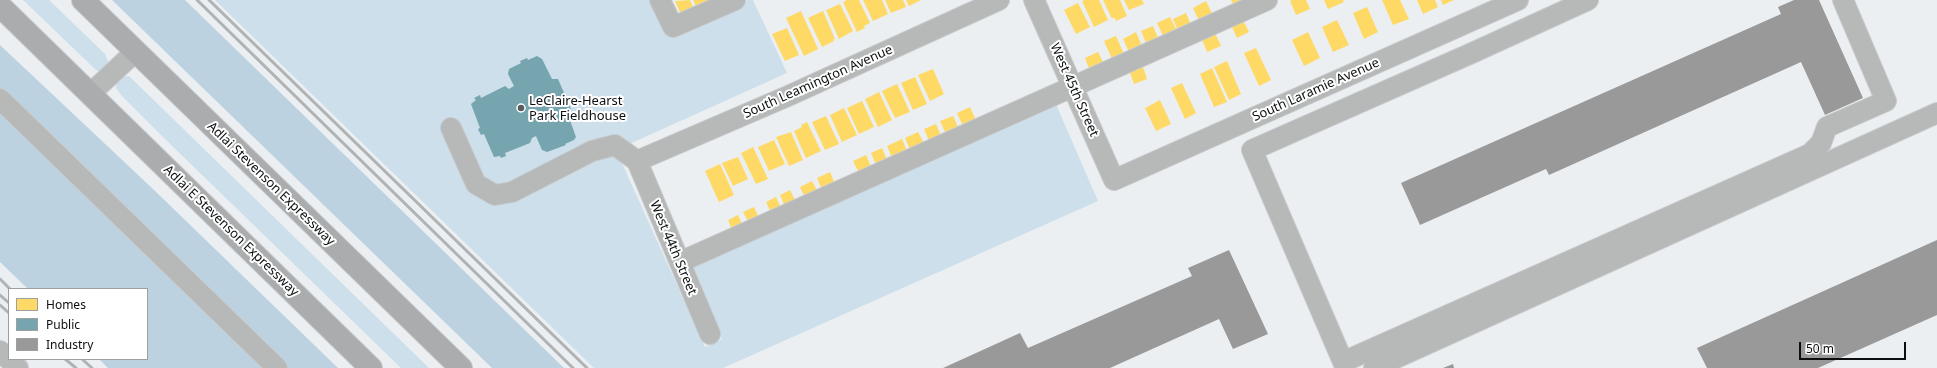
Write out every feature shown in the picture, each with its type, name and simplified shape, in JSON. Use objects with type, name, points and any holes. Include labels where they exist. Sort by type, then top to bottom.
[{"type":"highway","name":"Adlai Stevenson Expressway","points":[[83,0],[461,368]]},
{"type":"highway","name":"Adlai E Stevenson Expressway","points":[[5,12],[91,93],[372,368]]},
{"type":"street","points":[[660,0],[673,27],[735,0]]},
{"type":"street","name":"South Leamington Avenue","points":[[637,162],[788,96],[999,0]]},
{"type":"street","name":"West 45th Street","points":[[1034,0],[1114,180]]},
{"type":"street","points":[[680,262],[1267,0]]},
{"type":"street","points":[[1588,0],[1252,150],[1343,362],[1810,154],[1821,143],[1827,127],[1886,100],[1843,0]]},
{"type":"street","name":"South Laramie Avenue","points":[[1114,180],[1511,1]]},
{"type":"street","points":[[91,93],[135,52]]},
{"type":"street","points":[[0,99],[277,368]]},
{"type":"street","points":[[1374,368],[1937,113]]},
{"type":"street","points":[[451,128],[476,184],[495,195],[512,192],[592,152],[615,145],[637,162]]},
{"type":"street","name":"West 44th Street","points":[[637,162],[710,334]]},
{"type":"street","points":[[0,351],[8,359]]},
{"type":"street","points":[[10,360],[18,368]]},
{"type":"shaded area","points":[[23,0],[49,0],[105,54],[108,61],[108,67],[100,72],[96,70]]},
{"type":"shaded area","points":[[112,0],[185,0],[564,368],[492,368]]},
{"type":"shaded area","points":[[215,0],[656,0],[671,34],[748,0],[753,0],[787,73],[616,150],[705,347],[722,339],[690,266],[1055,102],[1098,201],[723,368],[594,368]]},
{"type":"shaded area","points":[[0,45],[153,189],[338,368],[108,368],[100,360],[148,360],[148,288],[27,288],[0,262]]},
{"type":"shaded area","points":[[129,76],[429,368],[401,368],[165,139],[122,96],[116,88],[116,82],[121,77]]},
{"type":"building: Homes","points":[[690,0],[695,12],[682,17],[675,1]]},
{"type":"building: Homes","points":[[693,0],[712,0],[698,11]]},
{"type":"building: Homes","points":[[847,0],[859,0],[870,23],[864,26],[865,28],[857,32],[843,2]]},
{"type":"building: Homes","points":[[863,0],[882,0],[888,14],[873,21]]},
{"type":"building: Homes","points":[[885,0],[903,0],[906,7],[891,13]]},
{"type":"building: Homes","points":[[906,0],[921,0],[909,6]]},
{"type":"building: Homes","points":[[1099,0],[1108,20],[1094,27],[1082,1]]},
{"type":"building: Homes","points":[[1103,0],[1120,0],[1127,16],[1116,21],[1114,17],[1112,19]]},
{"type":"building: Homes","points":[[1124,0],[1142,0],[1144,4],[1129,10]]},
{"type":"building: Homes","points":[[1231,0],[1248,0],[1234,6]]},
{"type":"building: Homes","points":[[1306,0],[1310,9],[1296,15],[1290,1]]},
{"type":"building: Homes","points":[[1324,0],[1343,0],[1344,2],[1328,9]]},
{"type":"building: Homes","points":[[1382,0],[1400,0],[1409,19],[1393,25]]},
{"type":"building: Homes","points":[[1417,0],[1435,0],[1438,7],[1423,14]]},
{"type":"building: Homes","points":[[1441,0],[1454,0],[1443,5]]},
{"type":"building: Homes","points":[[1206,1],[1213,15],[1199,21],[1193,8]]},
{"type":"building: Homes","points":[[1078,3],[1090,27],[1076,34],[1064,10]]},
{"type":"building: Homes","points":[[840,4],[853,31],[839,39],[826,10]]},
{"type":"building: Homes","points":[[1367,7],[1378,32],[1364,39],[1353,13]]},
{"type":"building: Homes","points":[[801,11],[818,49],[804,56],[786,18]]},
{"type":"building: Homes","points":[[823,11],[835,39],[822,47],[808,18]]},
{"type":"building: Homes","points":[[1186,13],[1192,27],[1179,33],[1173,19]]},
{"type":"building: Homes","points":[[1170,17],[1177,31],[1163,36],[1157,23]]},
{"type":"building: Homes","points":[[1243,20],[1249,32],[1237,38],[1231,25]]},
{"type":"building: Homes","points":[[1337,20],[1349,45],[1333,52],[1322,27]]},
{"type":"building: Homes","points":[[1153,26],[1159,40],[1147,45],[1141,31]]},
{"type":"building: Homes","points":[[787,28],[799,55],[785,61],[772,34]]},
{"type":"building: Homes","points":[[1214,31],[1221,46],[1207,52],[1201,37]]},
{"type":"building: Homes","points":[[1136,32],[1142,46],[1129,52],[1123,39]]},
{"type":"building: Homes","points":[[1308,32],[1320,58],[1304,66],[1292,40]]},
{"type":"building: Homes","points":[[1116,36],[1124,54],[1112,59],[1104,41]]},
{"type":"building: Homes","points":[[1256,48],[1271,80],[1259,86],[1244,53]]},
{"type":"building: Homes","points":[[1098,52],[1104,64],[1090,71],[1085,58]]},
{"type":"building: Homes","points":[[1227,61],[1241,94],[1229,100],[1214,67]]},
{"type":"building: Homes","points":[[1142,64],[1147,79],[1134,84],[1129,70]]},
{"type":"building: Homes","points":[[1212,68],[1227,102],[1214,107],[1200,74]]},
{"type":"building: Homes","points":[[933,69],[944,94],[930,101],[918,75]]},
{"type":"building: Homes","points":[[915,77],[927,104],[913,110],[901,83]]},
{"type":"building: Homes","points":[[1182,83],[1196,113],[1185,119],[1171,88]]},
{"type":"building: Homes","points":[[897,84],[910,112],[895,118],[882,91]]},
{"type":"building: Homes","points":[[879,92],[892,120],[878,127],[865,99]]},
{"type":"building: Homes","points":[[1160,100],[1171,124],[1156,131],[1145,108]]},
{"type":"building: Homes","points":[[862,101],[874,127],[859,134],[847,108]]},
{"type":"building: Homes","points":[[970,107],[976,120],[963,126],[957,113]]},
{"type":"building: Homes","points":[[844,108],[857,135],[842,142],[830,115]]},
{"type":"building: Homes","points":[[826,116],[839,144],[825,150],[812,122]]},
{"type":"building: Homes","points":[[953,116],[959,129],[946,134],[940,121]]},
{"type":"building: Homes","points":[[807,122],[821,151],[806,158],[794,131],[802,127],[801,125]]},
{"type":"building: Homes","points":[[936,124],[942,138],[930,143],[924,129]]},
{"type":"building: Homes","points":[[791,132],[803,160],[789,166],[776,137]]},
{"type":"building: Homes","points":[[918,132],[925,145],[911,152],[905,138]]},
{"type":"building: Homes","points":[[902,139],[908,153],[893,160],[887,146]]},
{"type":"building: Homes","points":[[774,140],[785,164],[769,171],[758,147]]},
{"type":"building: Homes","points":[[753,147],[768,179],[756,184],[741,153]]},
{"type":"building: Homes","points":[[882,148],[888,162],[877,167],[871,153]]},
{"type":"building: Homes","points":[[866,155],[872,169],[860,175],[853,161]]},
{"type":"building: Homes","points":[[738,157],[748,179],[733,186],[722,163]]},
{"type":"building: Homes","points":[[720,164],[734,195],[719,202],[705,171]]},
{"type":"building: Homes","points":[[830,172],[836,186],[823,192],[817,178]]},
{"type":"building: Homes","points":[[812,181],[819,194],[806,200],[800,187]]},
{"type":"building: Homes","points":[[790,190],[797,204],[786,209],[780,195]]},
{"type":"building: Homes","points":[[776,197],[782,210],[772,215],[766,202]]},
{"type":"building: Homes","points":[[754,207],[760,220],[750,225],[743,212]]},
{"type":"building: Homes","points":[[738,215],[744,228],[734,234],[728,220]]},
{"type":"building: Public","name":"LeClaire-Hearst Park Fieldhouse","points":[[537,56],[542,59],[552,79],[558,79],[571,109],[567,112],[576,137],[574,140],[565,144],[566,145],[547,152],[542,150],[536,136],[532,138],[530,143],[505,153],[506,156],[501,158],[500,156],[494,157],[484,134],[481,135],[478,129],[480,128],[471,104],[476,100],[474,98],[480,95],[481,98],[505,86],[509,89],[514,86],[508,74],[509,69],[521,63],[520,61],[527,58],[528,60]]},
{"type":"building: Industry","points":[[1794,0],[1819,0],[1863,98],[1825,115],[1801,62],[1549,175],[1546,169],[1420,225],[1401,183],[1781,14],[1778,7]]},
{"type":"building: Industry","points":[[1937,240],[1937,315],[1818,368],[1707,368],[1697,348]]},
{"type":"building: Industry","points":[[1229,250],[1268,334],[1233,349],[1219,319],[1110,368],[943,368],[1020,333],[1028,348],[1192,276],[1188,268]]},
{"type":"building: Industry","points":[[1453,364],[1454,368],[1443,368]]},
{"type":"railway","points":[[197,0],[573,368]]},
{"type":"railway","points":[[209,0],[587,368]]},
{"type":"railway","points":[[0,279],[9,288]]},
{"type":"railway","points":[[0,295],[8,302]]},
{"type":"railway","points":[[0,305],[8,312]]},
{"type":"railway","points":[[66,360],[76,368]]},
{"type":"railway","points":[[83,360],[92,368]]},
{"type":"place","name":"LeClaire-Hearst Park Fieldhouse","points":[[521,108]]}]
